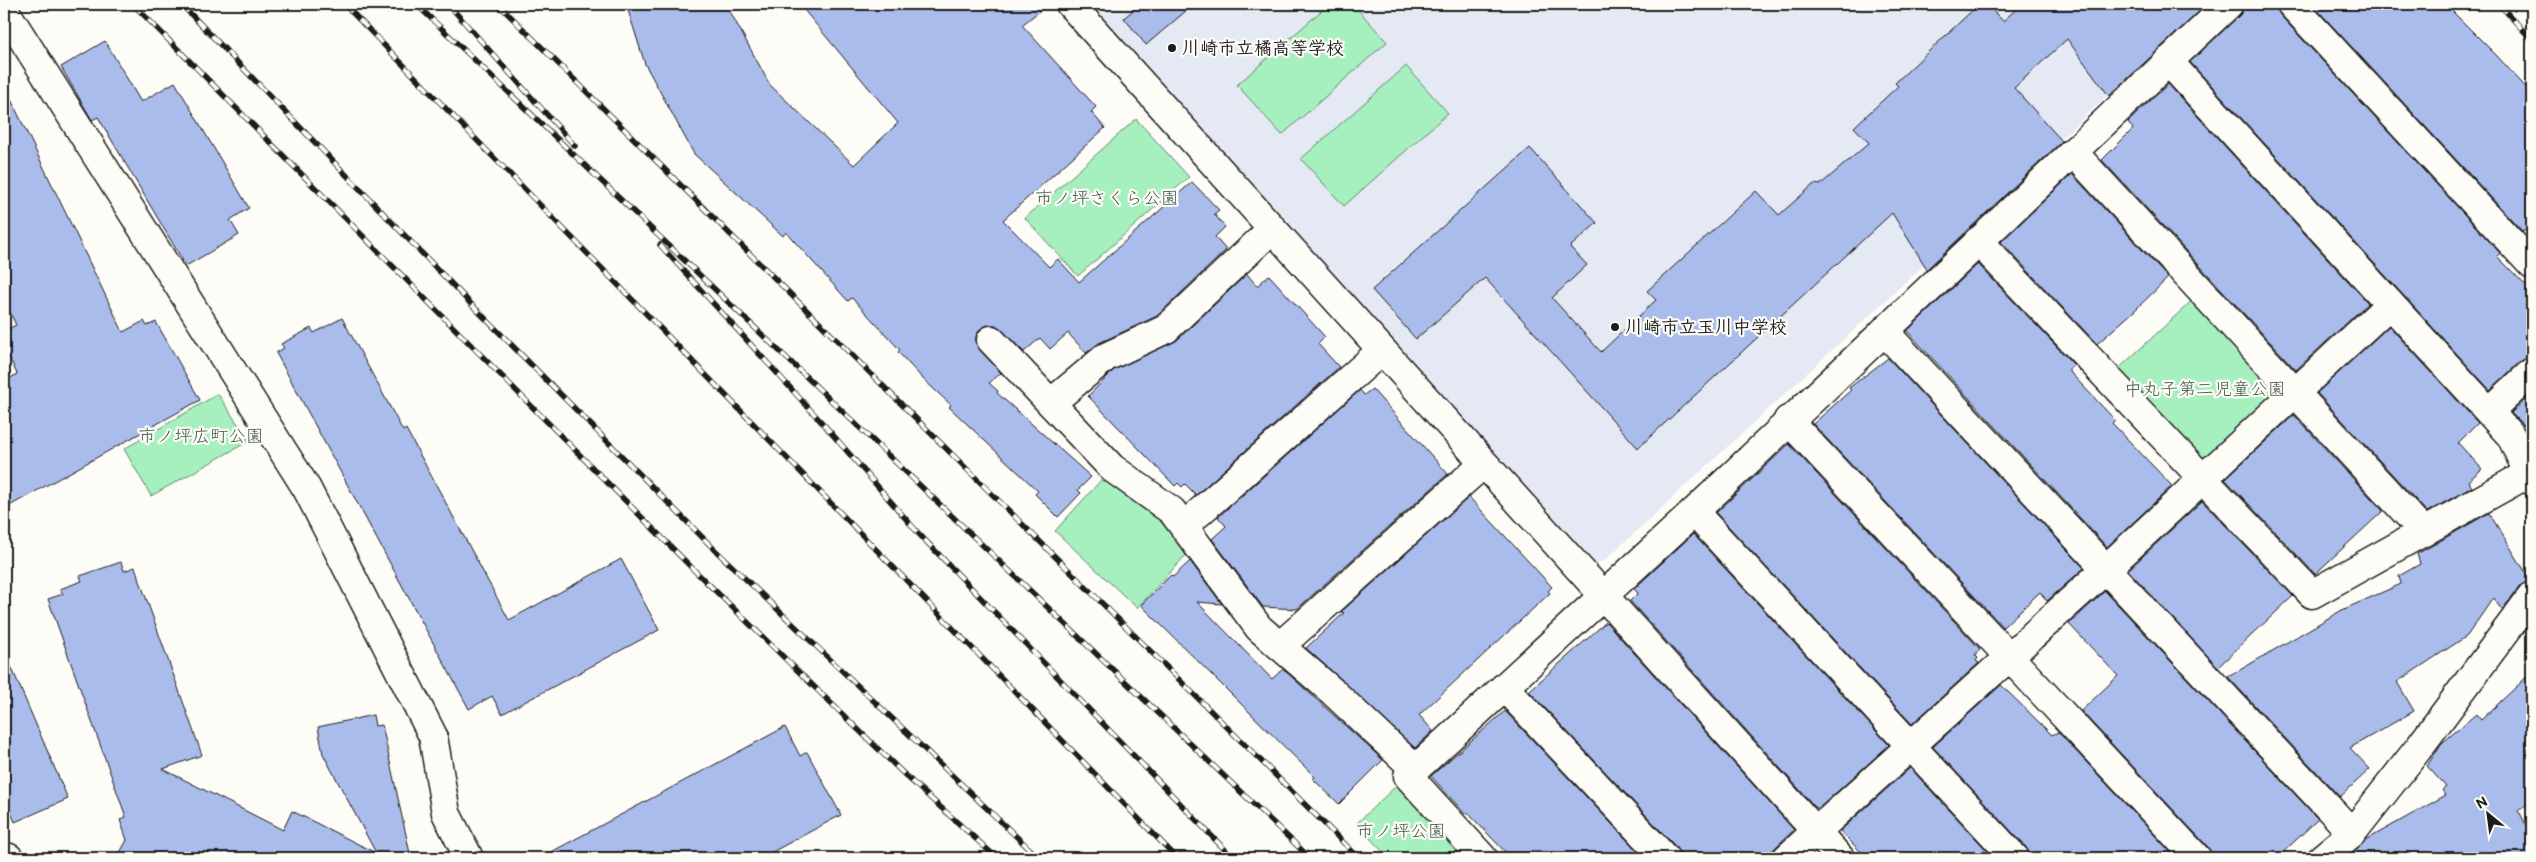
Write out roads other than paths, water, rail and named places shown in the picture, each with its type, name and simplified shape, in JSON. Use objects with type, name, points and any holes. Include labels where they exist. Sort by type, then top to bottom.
[{"type":"main road","points":[[1070,4],[1601,596],[1840,858]]},
{"type":"main road","points":[[1411,773],[1694,512],[1788,420],[2228,4]]},
{"type":"main road","points":[[2291,4],[2532,265]]},
{"type":"main road","points":[[4,9],[307,489],[433,736],[446,813],[469,858]]},
{"type":"main road","points":[[1978,241],[2312,594],[2424,532],[2530,477],[2511,436],[2168,61]]},
{"type":"main road","points":[[2073,152],[2424,532]]},
{"type":"main road","points":[[1051,403],[1106,357],[1166,329],[1272,229]]},
{"type":"main road","points":[[1787,858],[2106,569],[2390,304]]},
{"type":"main road","points":[[1884,331],[2352,833]]},
{"type":"main road","points":[[991,340],[1112,468],[1172,510],[1259,628],[1333,692],[1411,773],[1484,858]]},
{"type":"main road","points":[[1184,526],[1381,350]]},
{"type":"main road","points":[[2489,412],[2532,372]]},
{"type":"main road","points":[[1788,420],[2196,858]]},
{"type":"main road","points":[[1280,646],[1483,464]]},
{"type":"main road","points":[[1694,512],[2015,858]]},
{"type":"main road","points":[[2322,858],[2352,833],[2418,749],[2532,596]]},
{"type":"main road","points":[[1505,688],[1665,858]]},
{"type":"main road","points":[[4,856],[9,858]]},
{"type":"railway","points":[[133,4],[695,571],[907,777],[997,858]]},
{"type":"railway","points":[[181,4],[472,305],[714,549],[1039,858]]},
{"type":"railway","points":[[344,4],[1177,858]]},
{"type":"railway","points":[[416,4],[1310,858]]},
{"type":"railway","points":[[448,4],[575,146]]},
{"type":"railway","points":[[498,4],[1359,858]]},
{"type":"railway","points":[[2499,4],[2532,40]]},
{"type":"railway","points":[[660,245],[826,427],[919,534],[1233,858]]},
{"type":"place","name":"川崎市立橘高等学校","points":[[1172,48]]},
{"type":"place","name":"川崎市立玉川中学校","points":[[1615,327]]},
{"type":"park label","name":"市ノ坪さくら公園","points":[[1107,198]]},
{"type":"park label","name":"中丸子第二児童公園","points":[[2205,389]]},
{"type":"park label","name":"市ノ坪広町公園","points":[[201,436]]},
{"type":"park label","name":"市ノ坪公園","points":[[1401,831]]}]
